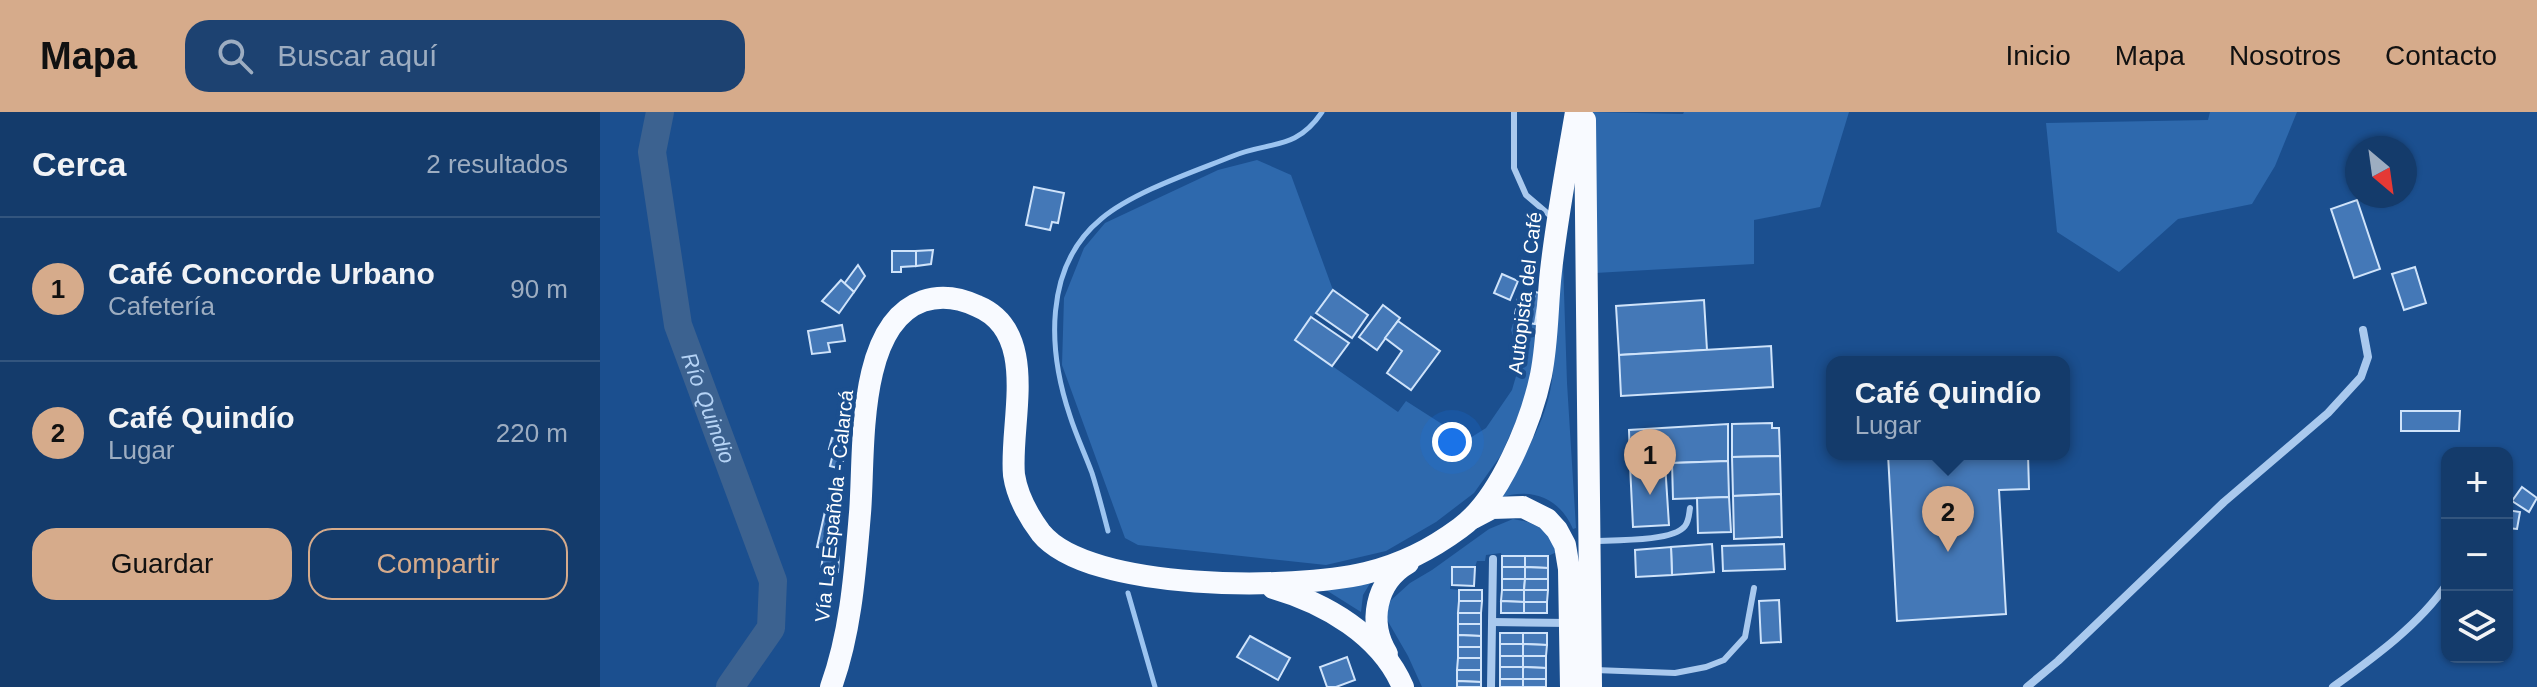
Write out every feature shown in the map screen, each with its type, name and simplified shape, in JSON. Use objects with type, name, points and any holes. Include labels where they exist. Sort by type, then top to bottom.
[{"type":"highway","name":"Autopista del Café","points":[[1252,582],[1309,582],[1365,573],[1419,556],[1463,526],[1487,499],[1516,449],[1535,404],[1546,349],[1557,221],[1576,112]]},
{"type":"highway","points":[[1585,112],[1590,679]]},
{"type":"highway","name":"Vía La Española - Calarcá","points":[[831,687],[840,662],[849,617],[860,513],[866,406],[874,365],[888,329],[902,312],[930,299],[964,300],[985,309],[1002,326],[1016,354],[1018,403],[1014,476],[1024,507],[1054,547],[1104,568],[1149,578],[1252,582]]},
{"type":"highway","points":[[1463,526],[1477,514],[1492,508],[1511,506],[1536,512],[1547,519],[1565,545],[1569,569],[1571,687]]},
{"type":"highway","points":[[1403,687],[1380,643],[1375,622],[1378,601],[1386,582],[1401,566],[1419,556]]},
{"type":"highway","points":[[1252,582],[1328,610],[1362,633],[1391,661]]},
{"type":"street","points":[[2027,687],[2224,502],[2328,413],[2361,377],[2368,357],[2363,330]]},
{"type":"street","points":[[1491,687],[1493,559]]},
{"type":"street","points":[[2333,687],[2406,630],[2442,591]]},
{"type":"street","points":[[1492,622],[1570,623]]},
{"type":"lane","points":[[1514,112],[1514,168],[1526,195],[1557,221]]},
{"type":"lane","points":[[1589,541],[1663,536],[1680,531],[1688,522],[1690,508]]},
{"type":"lane","points":[[1590,679],[1675,673],[1724,660],[1745,637],[1754,588]]},
{"type":"shaded area","points":[[1591,112],[1849,112],[1820,207],[1754,220],[1754,264],[1595,273]]},
{"type":"shaded area","points":[[2210,112],[2297,112],[2275,166],[2252,204],[2178,219],[2119,272],[2057,232],[2046,123],[2208,120]]},
{"type":"shaded area","points":[[1257,160],[1291,175],[1333,290],[1295,340],[1398,412],[1406,401],[1467,440],[1486,428],[1512,390],[1521,359],[1511,330],[1514,320],[1535,324],[1534,360],[1525,401],[1501,455],[1474,493],[1436,522],[1386,551],[1326,565],[1138,545],[1125,538],[1062,365],[1064,298],[1084,248],[1105,223],[1218,170]]},
{"type":"shaded area","points":[[1563,262],[1576,528],[1573,529],[1560,509],[1543,497],[1522,494],[1499,498],[1535,434],[1550,392]]},
{"type":"shaded area","points":[[1513,519],[1551,533],[1559,551],[1548,556],[1486,555],[1485,561],[1477,561],[1475,567],[1453,567],[1450,589],[1459,590],[1457,687],[1422,687],[1386,618],[1389,602],[1410,583],[1489,529]]},
{"type":"shaded area","points":[[1372,580],[1363,595],[1361,612],[1326,590]]},
{"type":"building","points":[[1034,187],[1064,193],[1058,223],[1052,222],[1050,230],[1026,225]]},
{"type":"building","points":[[2345,204],[2345,208],[2360,208],[2380,269],[2354,278],[2331,209]]},
{"type":"building","points":[[933,250],[931,264],[916,266],[916,251]]},
{"type":"building","points":[[892,251],[916,251],[916,266],[901,267],[901,272],[892,272]]},
{"type":"building","points":[[858,265],[865,276],[854,292],[844,284]]},
{"type":"building","points":[[2415,267],[2426,303],[2404,310],[2392,274]]},
{"type":"building","points":[[1502,274],[1518,281],[1510,300],[1494,293]]},
{"type":"building","points":[[841,280],[854,292],[839,313],[822,301]]},
{"type":"building","points":[[1333,290],[1368,315],[1352,338],[1316,313]]},
{"type":"building","points":[[1535,292],[1540,293],[1535,324],[1514,320],[1518,298],[1526,300],[1525,304],[1533,305]]},
{"type":"building","points":[[1704,300],[1707,350],[1619,355],[1616,306]]},
{"type":"building","points":[[1383,305],[1400,318],[1377,350],[1359,337]]},
{"type":"building","points":[[1311,317],[1349,343],[1332,366],[1295,340]]},
{"type":"building","points":[[1398,321],[1440,351],[1411,390],[1387,373],[1402,351],[1385,338]]},
{"type":"building","points":[[842,325],[845,341],[828,343],[830,352],[812,354],[808,331]]},
{"type":"building","points":[[1771,346],[1773,387],[1621,396],[1619,355]]},
{"type":"building","points":[[2401,411],[2460,411],[2459,431],[2401,431]]},
{"type":"building","points":[[1772,423],[1772,428],[1779,428],[1780,456],[1732,457],[1732,424]]},
{"type":"building","points":[[1728,424],[1728,461],[1672,463],[1672,458],[1630,460],[1629,430]]},
{"type":"building","points":[[832,438],[848,442],[841,469],[830,466],[834,450],[829,449]]},
{"type":"building","points":[[1780,456],[1781,494],[1733,496],[1732,457]]},
{"type":"building","points":[[1888,460],[2028,460],[2029,489],[1999,490],[2006,614],[1897,621]]},
{"type":"building","points":[[1728,461],[1729,497],[1673,499],[1672,463]]},
{"type":"building","points":[[1665,463],[1669,525],[1633,527],[1630,465]]},
{"type":"building","points":[[2522,487],[2537,498],[2529,512],[2513,500]]},
{"type":"building","points":[[1781,494],[1782,537],[1734,539],[1733,496]]},
{"type":"building","points":[[1729,497],[1731,532],[1698,533],[1697,498]]},
{"type":"building","points":[[826,507],[840,510],[831,550],[817,547]]},
{"type":"building","points":[[2513,511],[2520,512],[2517,529],[2513,529]]},
{"type":"building","points":[[1712,544],[1714,572],[1672,575],[1671,547]]},
{"type":"building","points":[[1784,544],[1785,569],[1723,571],[1722,546]]},
{"type":"building","points":[[1671,547],[1672,575],[1636,577],[1635,550]]},
{"type":"building","points":[[823,554],[839,555],[838,572],[821,571]]},
{"type":"building","points":[[1502,556],[1525,556],[1525,567],[1502,567]]},
{"type":"building","points":[[1525,556],[1548,556],[1548,568],[1525,567]]},
{"type":"building","points":[[1452,567],[1475,567],[1474,586],[1452,585]]},
{"type":"building","points":[[1502,567],[1525,567],[1525,579],[1502,579]]},
{"type":"building","points":[[1525,567],[1548,568],[1548,579],[1525,579]]},
{"type":"building","points":[[1502,579],[1525,579],[1524,590],[1502,590]]},
{"type":"building","points":[[1525,579],[1548,579],[1548,590],[1524,590]]},
{"type":"building","points":[[1459,590],[1482,590],[1482,601],[1459,601]]},
{"type":"building","points":[[1502,590],[1524,590],[1524,602],[1501,601]]},
{"type":"building","points":[[1524,590],[1548,590],[1547,602],[1524,602]]},
{"type":"building","points":[[1779,600],[1781,642],[1761,643],[1759,601]]},
{"type":"building","points":[[1459,601],[1482,601],[1481,613],[1458,613]]},
{"type":"building","points":[[1501,601],[1524,602],[1524,613],[1501,613]]},
{"type":"building","points":[[1524,602],[1547,602],[1547,613],[1524,613]]},
{"type":"building","points":[[1458,613],[1481,613],[1481,624],[1458,624]]},
{"type":"building","points":[[1458,624],[1481,624],[1481,636],[1458,635]]},
{"type":"building","points":[[1500,633],[1523,633],[1523,644],[1500,644]]},
{"type":"building","points":[[1523,633],[1547,633],[1547,645],[1523,644]]},
{"type":"building","points":[[1458,635],[1481,636],[1481,647],[1458,647]]},
{"type":"building","points":[[1250,636],[1290,658],[1278,680],[1237,657]]},
{"type":"building","points":[[1500,644],[1523,644],[1523,656],[1500,656]]},
{"type":"building","points":[[1523,644],[1547,645],[1546,656],[1523,656]]},
{"type":"building","points":[[1458,647],[1481,647],[1481,658],[1458,658]]},
{"type":"building","points":[[1500,656],[1523,656],[1523,667],[1500,667]]},
{"type":"building","points":[[1523,656],[1546,656],[1546,668],[1523,667]]},
{"type":"building","points":[[1347,657],[1355,680],[1327,687],[1320,667]]},
{"type":"building","points":[[1458,658],[1481,658],[1481,670],[1457,670]]},
{"type":"building","points":[[1500,667],[1523,667],[1523,679],[1500,679]]},
{"type":"building","points":[[1523,667],[1546,668],[1546,679],[1523,679]]},
{"type":"building","points":[[1457,670],[1481,670],[1481,682],[1457,681]]},
{"type":"building","points":[[1500,679],[1523,679],[1523,687],[1500,687]]},
{"type":"building","points":[[1523,679],[1546,679],[1546,687],[1523,687]]},
{"type":"building","points":[[1457,681],[1481,682],[1481,687],[1457,687]]},
{"type":"waterway","name":"Río Quindio","points":[[660,112],[652,152],[678,325],[773,581],[771,628],[730,687]]},
{"type":"waterway","points":[[1108,531],[1092,473],[1070,416],[1057,365],[1056,311],[1060,285],[1069,261],[1082,239],[1114,209],[1164,183],[1246,151],[1292,139],[1322,112]]},
{"type":"waterway","points":[[1128,593],[1155,687]]},
{"type":"place","name":"Café Concorde Urbano","points":[[1650,495]]},
{"type":"place","name":"Café Quindío","points":[[1948,552]]}]
